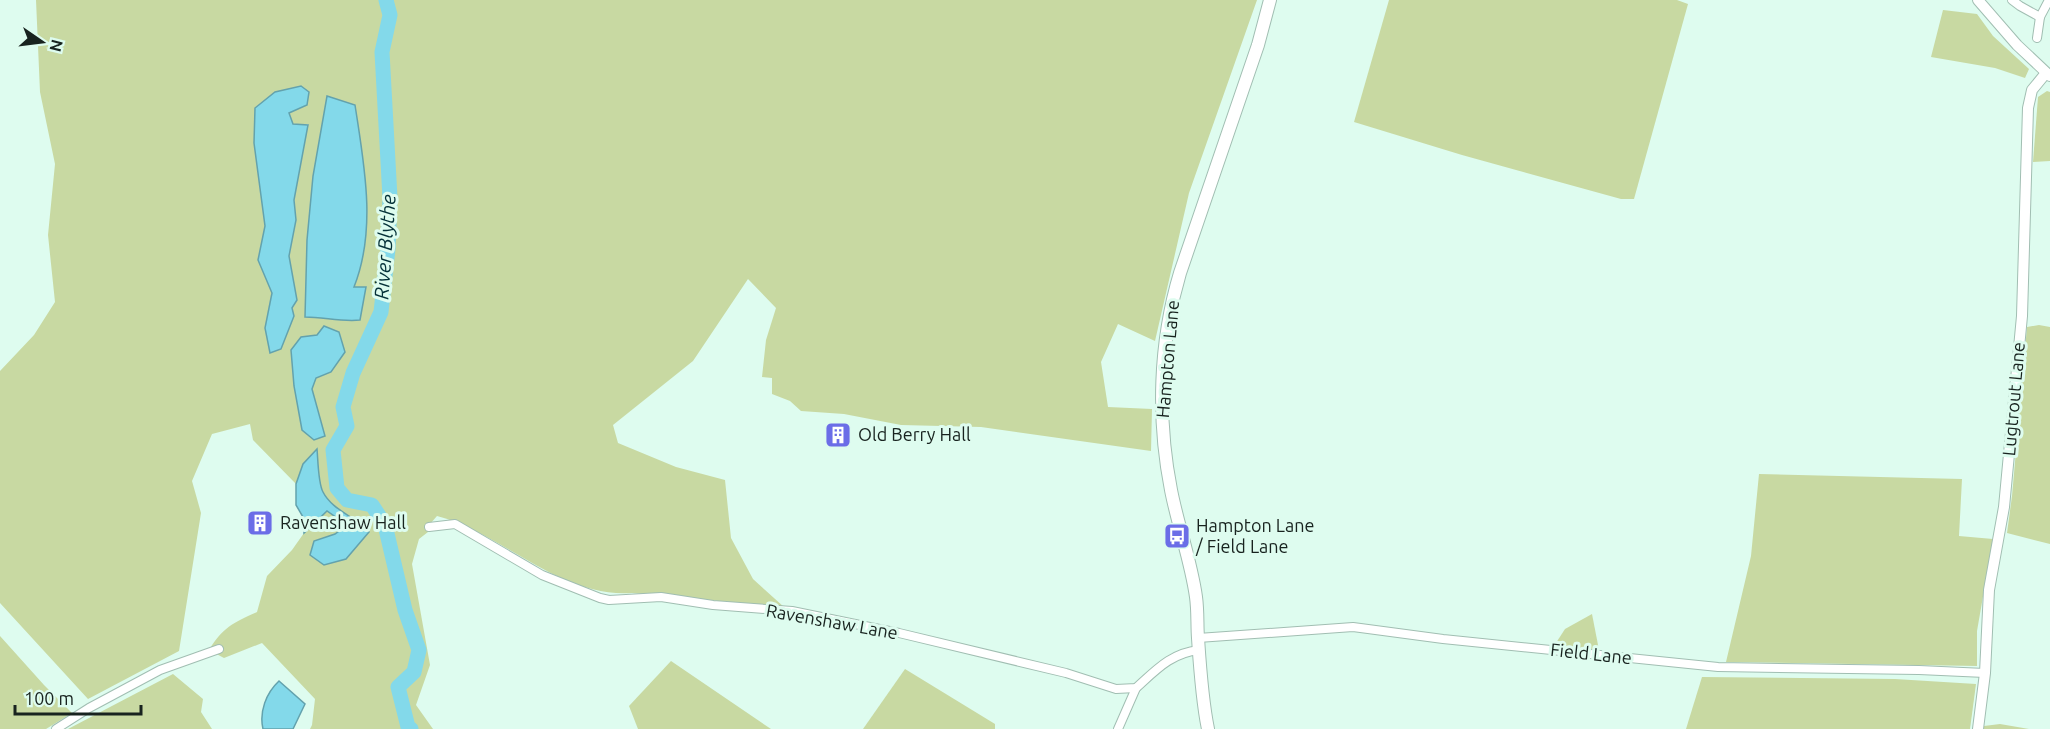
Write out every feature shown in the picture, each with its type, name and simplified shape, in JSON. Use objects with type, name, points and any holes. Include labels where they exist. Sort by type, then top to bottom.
[{"type":"main road","name":"Hampton Lane","points":[[1208,729],[1198,644],[1197,600],[1170,484],[1162,426],[1167,330],[1171,301],[1258,45],[1270,0]]},
{"type":"street","points":[[1978,0],[2017,45],[2048,75]]},
{"type":"street","points":[[2012,0],[2040,17]]},
{"type":"street","points":[[2037,38],[2040,17],[2049,0]]},
{"type":"street","name":"Lugtrout Lane","points":[[1978,729],[1985,673],[1989,590],[2004,507],[2022,316],[2028,108],[2032,90],[2048,75]]},
{"type":"street","name":"Ravenshaw Lane","points":[[429,526],[455,524],[542,575],[600,598],[609,600],[661,597],[713,605],[792,611],[899,633],[1066,673],[1116,689],[1136,688]]},
{"type":"street","name":"Field Lane","points":[[1198,644],[1353,627],[1443,639],[1718,668],[1985,673]]},
{"type":"street","points":[[1119,729],[1136,688],[1169,661],[1198,644]]},
{"type":"street","points":[[56,729],[160,670],[219,649]]},
{"type":"green space","points":[[36,0],[1257,0],[1189,193],[1155,341],[1118,324],[1101,362],[1108,407],[1152,409],[1151,451],[981,427],[901,425],[844,414],[801,411],[790,401],[772,394],[772,378],[762,377],[766,340],[776,308],[748,279],[693,361],[613,425],[618,443],[676,467],[725,480],[731,538],[753,579],[784,607],[605,592],[580,586],[556,576],[485,536],[437,516],[430,524],[428,532],[419,539],[412,564],[430,665],[416,705],[433,729],[310,729],[315,699],[262,643],[224,658],[209,650],[229,626],[257,612],[267,576],[292,550],[304,533],[303,517],[296,505],[296,484],[253,440],[250,424],[212,434],[192,481],[201,513],[179,651],[88,699],[0,603],[0,371],[34,335],[55,302],[48,235],[55,164],[40,92]],"holes":[[[275,92],[289,113],[293,124],[308,124],[294,200],[296,220],[289,256],[297,300],[270,353],[265,328],[272,293],[258,260],[265,226]]]},
{"type":"green space","points":[[1389,0],[1677,0],[1688,4],[1634,199],[1621,199],[1354,122]]},
{"type":"green space","points":[[1943,10],[1977,14],[1993,36],[2029,69],[2025,78],[1995,68],[1931,57]]},
{"type":"green space","points":[[2047,91],[2050,92],[2050,161],[2033,162],[2038,97]]},
{"type":"green space","points":[[2039,325],[2050,327],[2050,544],[2007,533],[2027,327]]},
{"type":"green space","points":[[1759,474],[1962,479],[1959,536],[1993,539],[1977,631],[1977,666],[1726,662],[1751,556]]},
{"type":"green space","points":[[1592,614],[1599,650],[1554,646],[1565,629]]},
{"type":"green space","points":[[0,636],[72,713],[46,729],[0,729]]},
{"type":"green space","points":[[671,661],[771,729],[638,729],[629,706]]},
{"type":"green space","points":[[905,669],[995,724],[995,729],[863,729]]},
{"type":"green space","points":[[173,674],[203,699],[201,712],[212,729],[68,729]]},
{"type":"green space","points":[[1702,677],[1895,679],[1976,684],[1970,729],[1686,729]]},
{"type":"green space","points":[[2000,724],[2029,729],[1984,729],[1984,726]]},
{"type":"water","points":[[301,86],[309,92],[307,105],[289,113],[293,124],[308,125],[294,200],[296,220],[289,256],[297,300],[292,308],[294,316],[281,349],[270,353],[265,328],[272,293],[258,260],[265,226],[254,143],[255,108],[275,92]]},
{"type":"water","points":[[327,96],[355,105],[362,150],[367,219],[361,265],[354,287],[366,287],[360,320],[305,317],[307,240],[313,176]]},
{"type":"water","points":[[324,326],[339,332],[345,352],[331,372],[316,378],[312,389],[325,436],[314,440],[302,430],[294,386],[291,350],[301,337],[317,335]]},
{"type":"water","points":[[317,449],[319,477],[323,492],[332,504],[369,532],[346,559],[324,565],[310,555],[314,541],[335,534],[347,525],[327,511],[304,533],[303,517],[296,505],[296,484],[303,464]]},
{"type":"water","points":[[279,681],[305,704],[293,729],[263,729],[262,716],[265,703],[270,691]]},
{"type":"waterway","name":"River Blythe","points":[[386,0],[390,15],[382,52],[390,198],[388,249],[381,312],[353,373],[343,407],[347,426],[333,450],[337,488],[347,500],[372,505],[385,525],[405,610],[419,650],[414,672],[398,687],[408,727],[411,729]]},
{"type":"place","name":"Old Berry Hall","points":[[838,435]]},
{"type":"place","name":"Ravenshaw Hall","points":[[260,523]]},
{"type":"place","name":"Hampton Lane / Field Lane","points":[[1177,536]]}]
